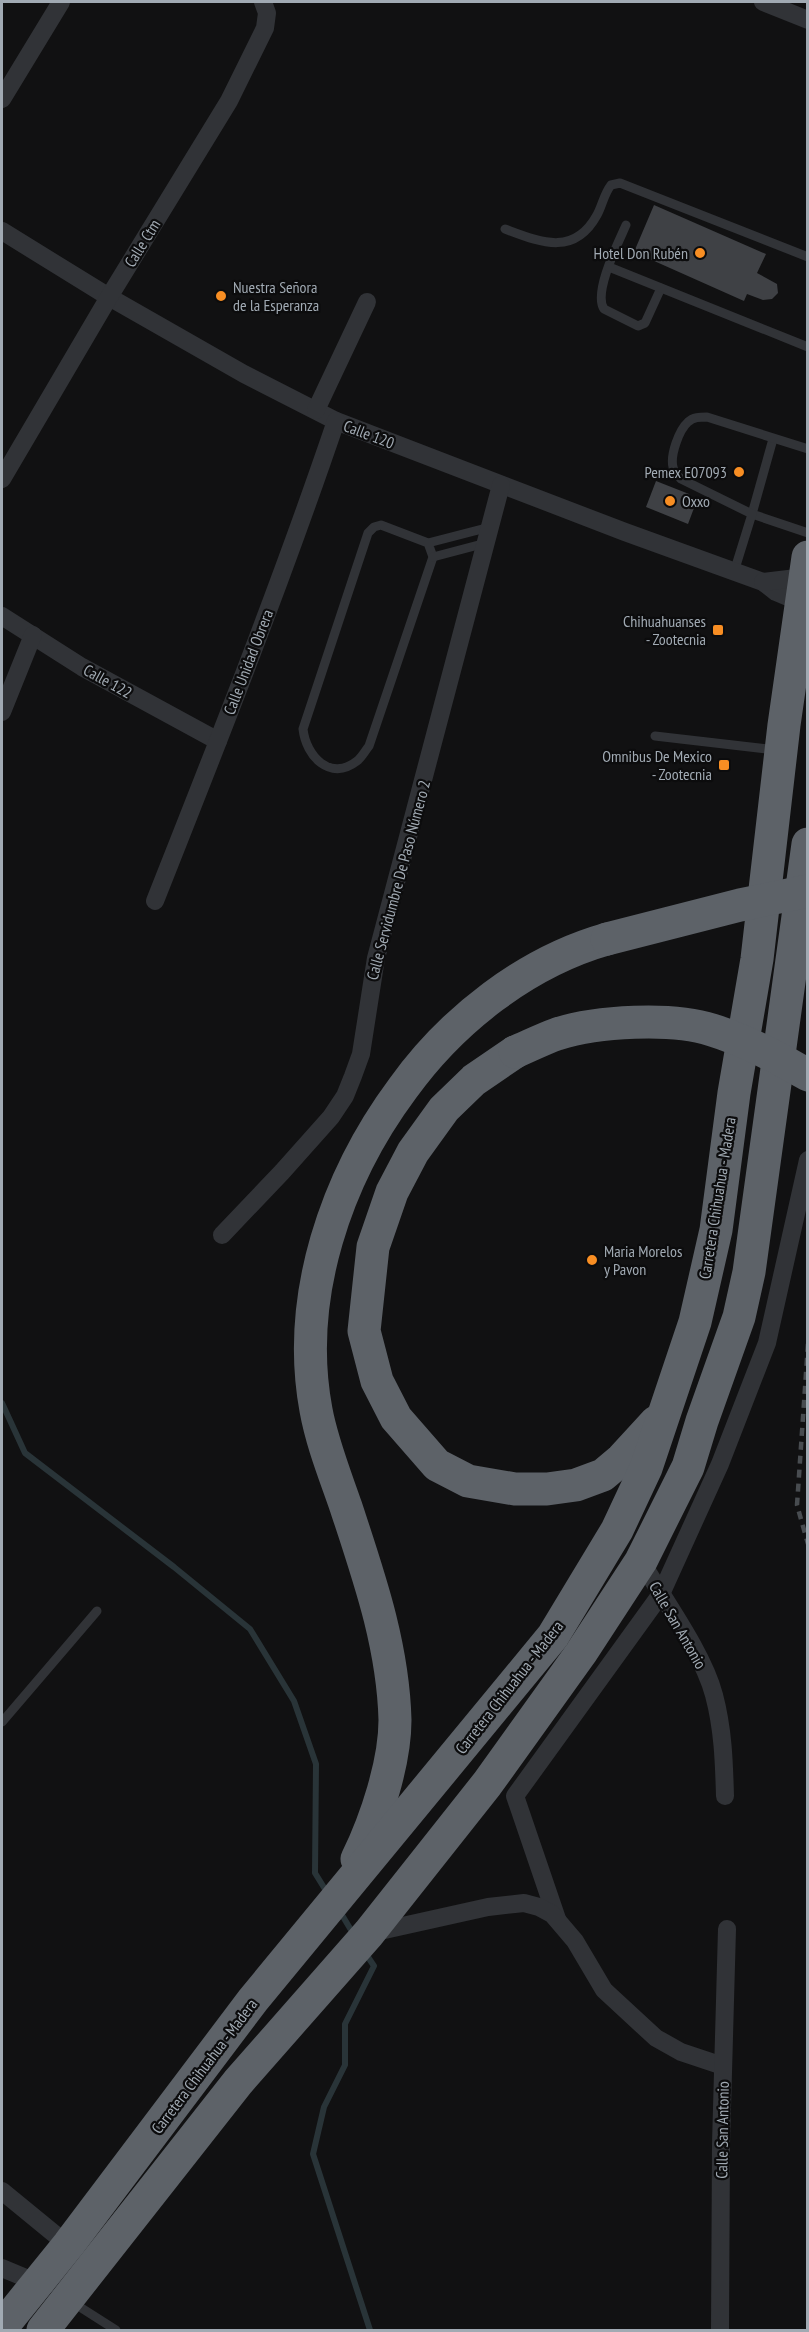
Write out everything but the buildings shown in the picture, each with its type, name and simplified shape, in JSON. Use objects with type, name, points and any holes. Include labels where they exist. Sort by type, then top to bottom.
[{"type":"highway","name":"Carretera Chihuahua - Madera","points":[[2,2327],[69,2244],[253,2000],[553,1636],[617,1530],[646,1467],[695,1322],[716,1230],[734,1093],[757,959],[781,751],[806,584]]},
{"type":"highway","points":[[43,2331],[238,2082],[363,1940],[487,1784],[581,1653],[641,1561],[688,1467],[742,1306],[761,1198],[807,844]]},
{"type":"highway","points":[[336,1898],[365,1841],[388,1774],[395,1723],[392,1678],[382,1619],[316,1411],[310,1342],[311,1315],[318,1270],[348,1184],[374,1131],[425,1058],[461,1023],[544,964],[578,948],[607,939],[807,891]]},
{"type":"highway","points":[[662,1416],[622,1459],[603,1474],[576,1485],[547,1489],[515,1489],[468,1481],[437,1465],[396,1418],[377,1381],[364,1331],[373,1247],[392,1192],[413,1152],[444,1109],[474,1080],[515,1052],[557,1034],[584,1027],[652,1023],[681,1024],[712,1030],[774,1056],[807,1075]]},
{"type":"street","points":[[2,99],[61,2]]},
{"type":"street","name":"Calle Ctm","points":[[2,479],[109,297],[229,101],[265,28],[267,14],[263,2]]},
{"type":"street","points":[[763,2],[807,20]]},
{"type":"street","name":"Calle 120","points":[[2,231],[109,297],[244,374],[336,421],[734,572],[763,582],[806,584]]},
{"type":"street","points":[[316,410],[367,302]]},
{"type":"street","name":"Calle Unidad Obrera","points":[[155,901],[304,514],[336,421]]},
{"type":"street","name":"Calle Servidumbre De Paso Número 2","points":[[222,1235],[331,1117],[345,1096],[353,1076],[363,1044],[376,958],[501,485]]},
{"type":"street","name":"Calle 120","points":[[763,582],[776,592],[806,584]]},
{"type":"street","name":"Calle 122","points":[[2,616],[82,667],[218,741]]},
{"type":"street","points":[[2,712],[33,635]]},
{"type":"street","points":[[557,1919],[515,1796],[661,1594],[720,1464],[767,1343],[807,1160]]},
{"type":"street","name":"Calle San Antonio","points":[[641,1561],[698,1654],[714,1693],[723,1738],[725,1796]]},
{"type":"street","points":[[363,1940],[509,1904],[539,1906],[557,1919],[575,1941],[604,1990],[656,2038],[681,2052],[723,2066]]},
{"type":"street","name":"Calle San Antonio","points":[[720,2331],[727,1929]]},
{"type":"street","points":[[2,2191],[69,2244],[91,2270]]},
{"type":"street","points":[[2,2268],[37,2282],[67,2299]]},
{"type":"lane","points":[[505,229],[538,241],[562,243],[572,240],[583,232],[597,216],[611,185],[620,183],[807,257]]},
{"type":"lane","points":[[626,225],[609,267],[600,296],[601,305],[604,309],[635,325],[645,323],[661,288]]},
{"type":"lane","points":[[609,267],[807,347]]},
{"type":"lane","points":[[807,449],[707,417],[700,417],[687,422],[672,458],[675,472],[681,479],[752,514],[807,533]]},
{"type":"lane","points":[[734,572],[773,439]]},
{"type":"lane","points":[[428,543],[433,557],[369,746],[358,760],[349,765],[338,768],[317,762],[306,747],[303,729],[368,533],[374,527],[381,525],[428,543],[488,535]]},
{"type":"lane","points":[[433,557],[488,535]]},
{"type":"lane","points":[[655,736],[781,751]]},
{"type":"lane","points":[[2,1722],[97,1611]]},
{"type":"lane","points":[[67,2299],[116,2331]]},
{"type":"waterway","points":[[2,1403],[25,1453],[174,1567],[250,1629],[294,1701],[316,1764],[315,1873],[328,1894]]},
{"type":"waterway","points":[[339,1910],[354,1935]]},
{"type":"waterway","points":[[366,1954],[374,1966],[345,2024],[345,2065],[324,2107],[313,2154],[370,2330]]},
{"type":"railway","points":[[808,1344],[797,1505],[808,1544]]},
{"type":"place","name":"Hotel Don Rubén","points":[[700,253]]},
{"type":"place","name":"Nuestra Señora de la Esperanza","points":[[221,296]]},
{"type":"place","name":"Pemex E07093","points":[[739,472]]},
{"type":"place","name":"Oxxo","points":[[670,501]]},
{"type":"place","name":"Chihuahuanses - Zootecnia","points":[[718,630]]},
{"type":"place","name":"Omnibus De Mexico - Zootecnia","points":[[724,765]]},
{"type":"place","name":"Maria Morelos y Pavon","points":[[592,1260]]}]
